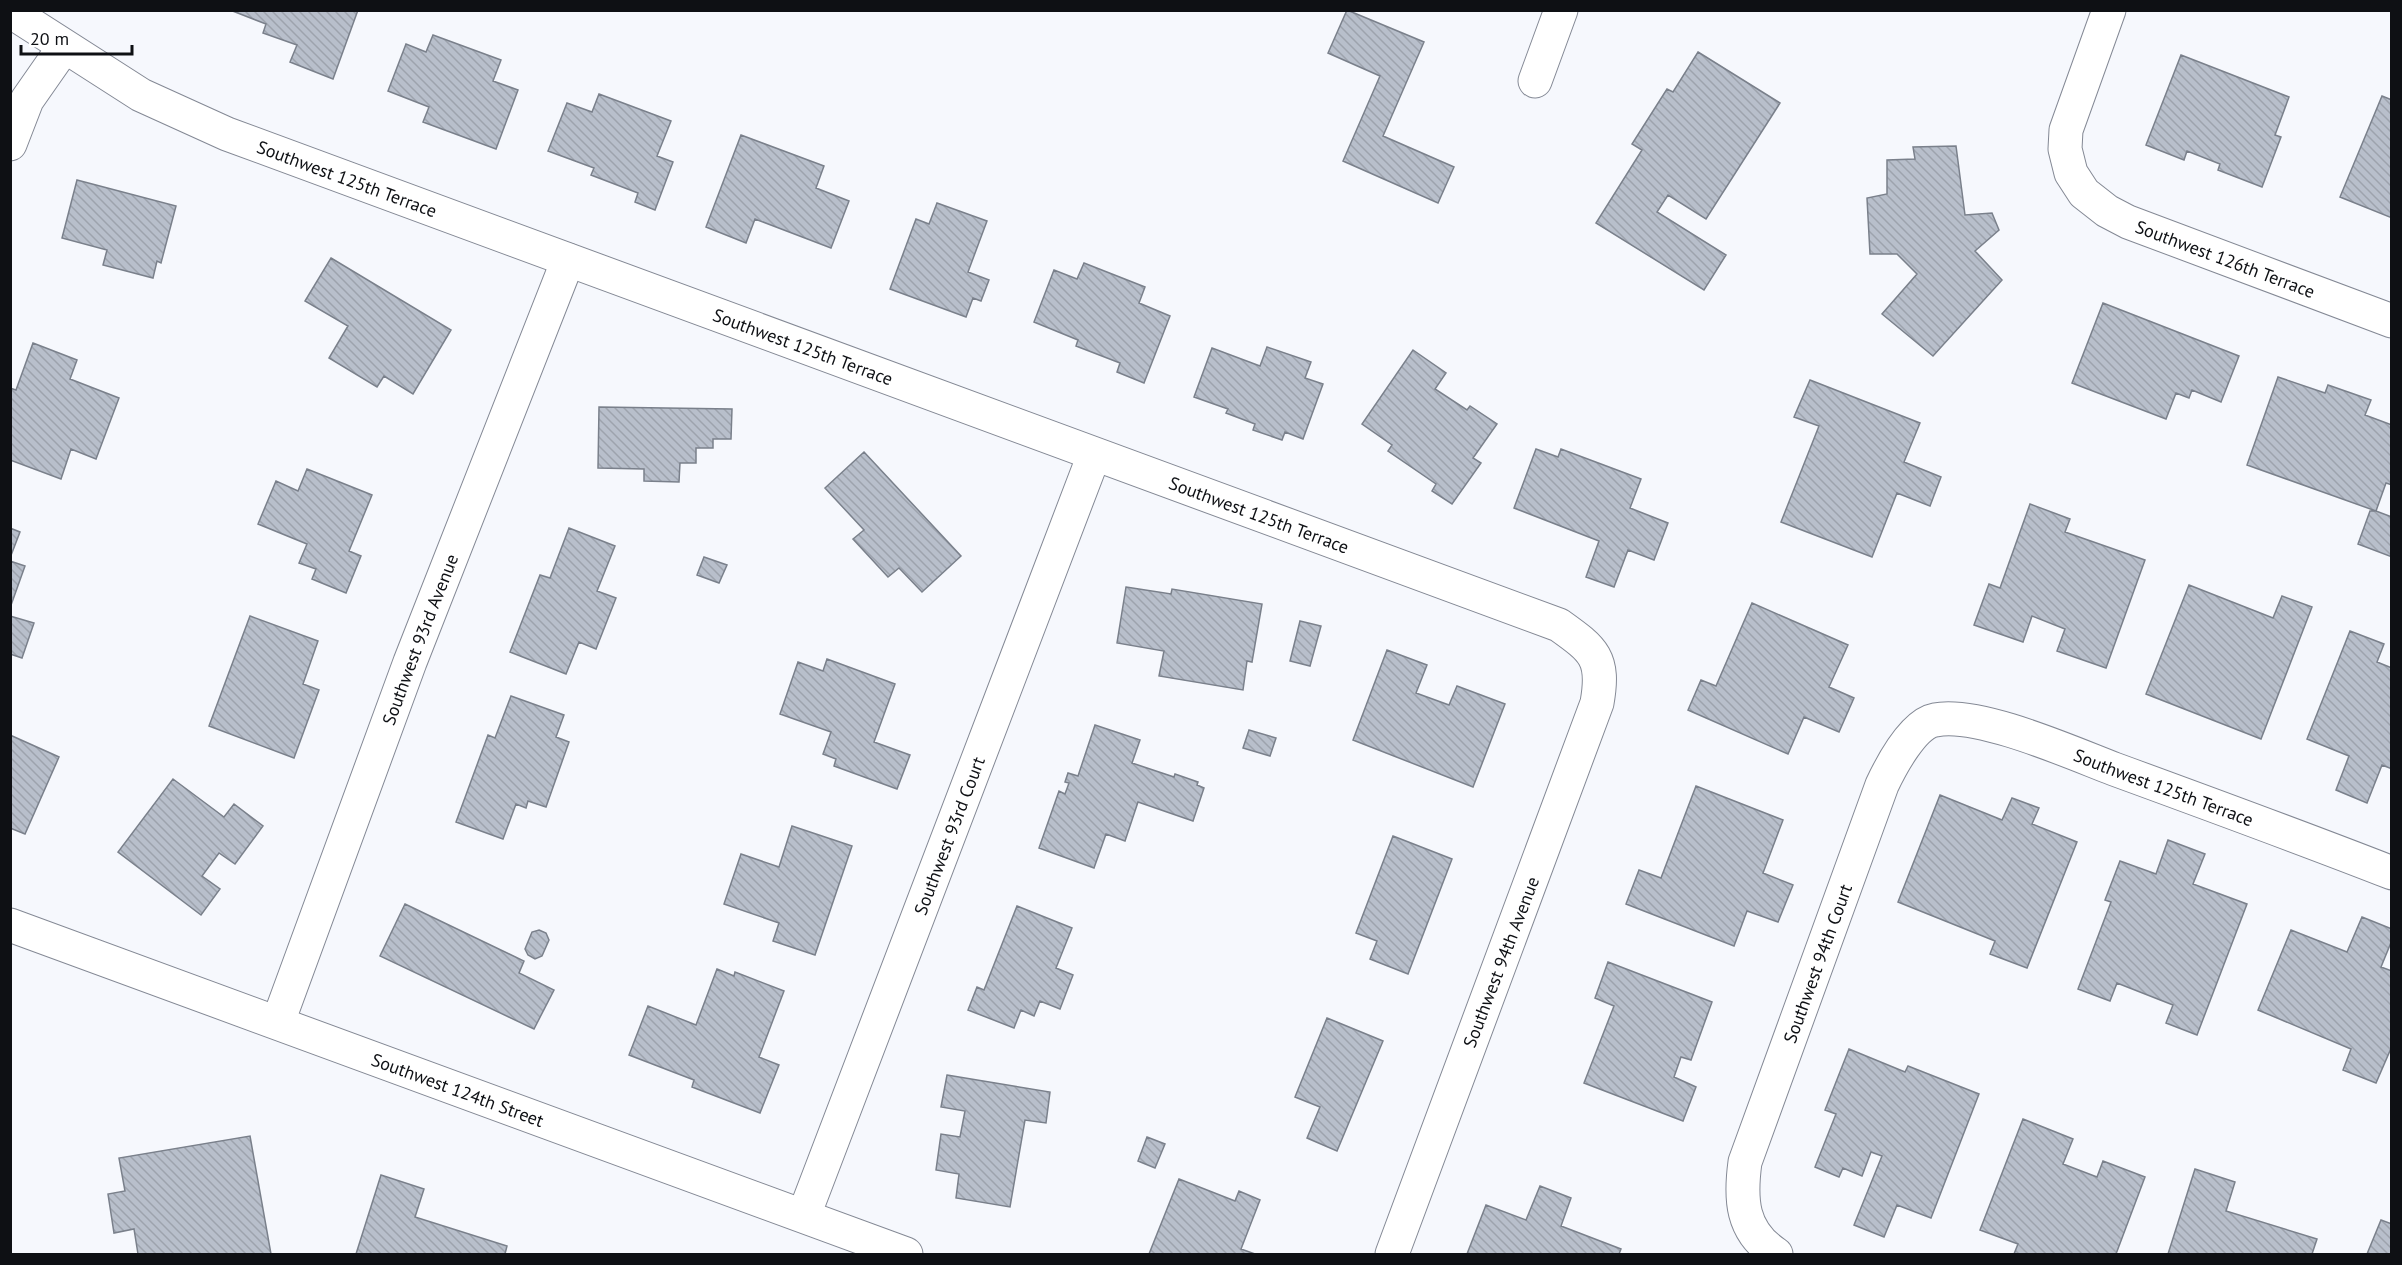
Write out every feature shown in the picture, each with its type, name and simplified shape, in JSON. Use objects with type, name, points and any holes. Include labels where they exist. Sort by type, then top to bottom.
[{"type":"street","name":"Southwest 125th Terrace","points":[[10,10],[141,95],[226,134],[1559,625],[1592,652],[1600,667]]},
{"type":"street","points":[[1535,81],[1561,10]]},
{"type":"street","name":"Southwest 126th Terrace","points":[[2109,10],[2066,130],[2065,148],[2074,178],[2091,200],[2128,222],[2391,321]]},
{"type":"street","points":[[10,144],[27,100],[64,47]]},
{"type":"street","name":"Southwest 93rd Avenue","points":[[278,1022],[410,662],[568,260]]},
{"type":"street","name":"Southwest 93rd Court","points":[[804,1215],[1094,455]]},
{"type":"street","name":"Southwest 94th Avenue","points":[[1392,1254],[1588,729],[1601,683],[1600,667]]},
{"type":"street","name":"Southwest 125th Terrace","points":[[1932,720],[1952,718],[2008,730],[2280,829],[2391,873]]},
{"type":"street","name":"Southwest 94th Court","points":[[1776,1254],[1760,1239],[1748,1222],[1742,1204],[1741,1189],[1745,1162],[1873,807],[1892,763],[1909,739],[1932,720]]},
{"type":"street","name":"Southwest 124th Street","points":[[10,925],[906,1254]]},
{"type":"building","points":[[230,10],[358,10],[333,79],[290,62],[297,45],[263,33],[266,24]]},
{"type":"building","points":[[1347,10],[1424,42],[1383,136],[1454,167],[1438,203],[1343,161],[1380,76],[1328,53]]},
{"type":"building","points":[[433,35],[501,60],[493,81],[518,90],[496,149],[423,122],[429,107],[388,91],[406,44],[426,52]]},
{"type":"building","points":[[1698,52],[1780,103],[1706,219],[1668,195],[1657,212],[1726,255],[1704,290],[1596,223],[1642,150],[1632,144],[1667,89],[1673,92]]},
{"type":"building","points":[[2181,55],[2289,97],[2275,135],[2281,137],[2262,187],[2218,170],[2220,164],[2187,151],[2184,160],[2146,145]]},
{"type":"building","points":[[599,94],[671,121],[657,156],[673,162],[655,210],[635,202],[638,193],[591,175],[594,168],[548,151],[567,103],[592,112]]},
{"type":"building","points":[[2382,96],[2392,100],[2392,218],[2340,197]]},
{"type":"building","points":[[741,135],[824,166],[816,188],[849,201],[831,248],[755,219],[746,243],[706,227]]},
{"type":"building","points":[[1956,146],[1965,215],[1992,213],[1999,230],[1975,251],[2002,280],[1933,356],[1882,314],[1917,274],[1897,254],[1870,254],[1867,198],[1887,194],[1887,160],[1915,159],[1913,147]]},
{"type":"building","points":[[77,180],[176,206],[161,263],[157,261],[153,278],[103,265],[107,250],[62,238]]},
{"type":"building","points":[[937,203],[987,221],[968,272],[989,280],[981,301],[973,298],[966,317],[890,289],[916,219],[929,224]]},
{"type":"building","points":[[331,258],[451,330],[413,394],[384,376],[377,387],[329,358],[348,326],[305,301]]},
{"type":"building","points":[[1084,263],[1145,287],[1139,303],[1170,316],[1144,383],[1117,372],[1120,363],[1076,346],[1078,340],[1034,322],[1054,270],[1077,279]]},
{"type":"building","points":[[2103,303],[2239,356],[2221,402],[2192,390],[2189,398],[2176,393],[2166,419],[2072,383]]},
{"type":"building","points":[[33,343],[77,360],[70,379],[119,398],[96,459],[71,449],[61,479],[10,460],[10,388],[16,390]]},
{"type":"building","points":[[1267,347],[1311,362],[1305,378],[1323,384],[1303,439],[1285,432],[1282,440],[1253,430],[1255,424],[1226,413],[1228,409],[1194,397],[1212,348],[1260,366]]},
{"type":"building","points":[[1413,350],[1446,373],[1435,389],[1467,410],[1470,406],[1497,424],[1473,458],[1481,463],[1452,504],[1432,491],[1436,484],[1388,451],[1392,445],[1362,424]]},
{"type":"building","points":[[2278,377],[2325,393],[2328,385],[2371,400],[2365,415],[2392,425],[2392,485],[2386,483],[2376,511],[2247,465]]},
{"type":"building","points":[[1810,380],[1920,423],[1904,462],[1941,477],[1930,506],[1897,493],[1872,557],[1781,522],[1819,426],[1794,417]]},
{"type":"building","points":[[599,407],[732,409],[731,439],[713,439],[713,448],[696,448],[696,463],[680,463],[679,482],[644,481],[644,469],[598,468]]},
{"type":"building","points":[[1536,449],[1558,457],[1561,449],[1641,479],[1630,508],[1668,523],[1654,560],[1628,550],[1614,587],[1586,577],[1599,541],[1514,508]]},
{"type":"building","points":[[864,452],[961,556],[922,592],[899,568],[888,577],[853,539],[864,530],[825,488]]},
{"type":"building","points":[[307,469],[372,495],[349,551],[361,556],[346,593],[312,579],[316,569],[299,563],[307,544],[258,524],[276,481],[298,491]]},
{"type":"building","points":[[2030,504],[2070,519],[2065,532],[2145,560],[2106,668],[2057,651],[2065,629],[2032,616],[2023,642],[1974,625],[1989,584],[2000,588]]},
{"type":"building","points":[[2370,511],[2392,517],[2392,557],[2358,544]]},
{"type":"building","points":[[10,528],[20,532],[10,558]]},
{"type":"building","points":[[569,528],[615,546],[597,591],[616,598],[596,649],[579,642],[566,674],[510,652],[540,575],[550,578]]},
{"type":"building","points":[[704,557],[727,565],[719,583],[697,575]]},
{"type":"building","points":[[10,561],[25,566],[10,608]]},
{"type":"building","points":[[2189,585],[2273,618],[2282,596],[2312,607],[2261,739],[2146,694]]},
{"type":"building","points":[[1126,587],[1171,594],[1172,589],[1262,604],[1252,662],[1247,661],[1243,690],[1159,676],[1164,651],[1117,643]]},
{"type":"building","points":[[1752,603],[1848,645],[1829,687],[1854,698],[1839,732],[1804,717],[1788,754],[1688,710],[1701,680],[1716,686]]},
{"type":"building","points":[[10,616],[34,623],[22,658],[10,654]]},
{"type":"building","points":[[250,616],[318,641],[303,684],[319,690],[294,758],[209,726]]},
{"type":"building","points":[[1300,621],[1321,626],[1310,666],[1290,661]]},
{"type":"building","points":[[2350,631],[2384,644],[2377,662],[2392,668],[2392,769],[2382,765],[2367,803],[2336,790],[2349,756],[2307,739]]},
{"type":"building","points":[[1387,650],[1427,665],[1416,693],[1449,705],[1457,686],[1505,704],[1473,787],[1353,740]]},
{"type":"building","points":[[827,659],[895,684],[874,742],[910,755],[897,789],[834,766],[836,759],[823,754],[831,732],[780,714],[798,662],[823,671]]},
{"type":"building","points":[[511,696],[564,715],[556,737],[569,742],[546,807],[528,801],[526,808],[516,804],[503,839],[456,822],[488,735],[495,738]]},
{"type":"building","points":[[1095,725],[1140,740],[1132,763],[1174,777],[1175,774],[1198,782],[1197,785],[1204,788],[1193,821],[1138,802],[1125,841],[1106,834],[1094,868],[1039,848],[1059,791],[1065,794],[1069,783],[1065,782],[1068,773],[1078,776]]},
{"type":"building","points":[[1249,730],[1276,738],[1270,756],[1243,748]]},
{"type":"building","points":[[10,735],[59,757],[25,834],[10,828]]},
{"type":"building","points":[[173,779],[224,817],[234,804],[263,826],[235,864],[219,853],[202,876],[220,889],[201,915],[118,852]]},
{"type":"building","points":[[1696,786],[1783,820],[1763,873],[1793,885],[1778,922],[1747,911],[1734,946],[1626,904],[1639,870],[1661,878]]},
{"type":"building","points":[[1940,795],[2002,820],[2012,798],[2039,808],[2032,824],[2077,842],[2027,968],[1990,954],[1995,941],[1898,902]]},
{"type":"building","points":[[792,826],[852,846],[815,955],[773,941],[779,923],[724,904],[741,854],[779,867]]},
{"type":"building","points":[[1393,836],[1452,859],[1408,974],[1370,959],[1377,941],[1356,933]]},
{"type":"building","points":[[2168,840],[2205,854],[2193,884],[2247,904],[2197,1035],[2166,1023],[2173,1005],[2117,983],[2110,1001],[2078,989],[2111,902],[2105,900],[2120,861],[2156,874]]},
{"type":"building","points":[[405,904],[524,961],[519,973],[554,990],[534,1029],[380,956]]},
{"type":"building","points":[[1017,906],[1072,928],[1056,968],[1073,975],[1060,1009],[1040,1001],[1034,1016],[1021,1010],[1014,1028],[968,1010],[977,987],[984,990]]},
{"type":"building","points":[[2362,917],[2392,929],[2392,940],[2381,967],[2392,971],[2392,1046],[2376,1083],[2343,1070],[2351,1049],[2258,1010],[2291,930],[2347,952]]},
{"type":"building","points":[[539,930],[546,933],[549,940],[542,956],[535,959],[528,955],[525,949],[532,932]]},
{"type":"building","points":[[1608,962],[1712,1002],[1691,1060],[1681,1057],[1674,1077],[1696,1087],[1683,1121],[1584,1083],[1614,1006],[1595,998]]},
{"type":"building","points":[[717,969],[734,976],[735,972],[784,991],[759,1057],[779,1065],[760,1113],[692,1087],[694,1080],[629,1055],[648,1006],[696,1025]]},
{"type":"building","points":[[1327,1018],[1383,1041],[1337,1151],[1307,1138],[1320,1107],[1295,1097]]},
{"type":"building","points":[[1849,1049],[1905,1072],[1908,1066],[1979,1094],[1931,1218],[1897,1205],[1884,1237],[1854,1225],[1882,1156],[1871,1152],[1862,1176],[1843,1168],[1839,1177],[1815,1167],[1836,1114],[1825,1110]]},
{"type":"building","points":[[947,1075],[1050,1092],[1046,1123],[1025,1120],[1010,1207],[956,1198],[959,1174],[936,1170],[941,1134],[960,1137],[965,1111],[941,1107]]},
{"type":"building","points":[[2023,1119],[2073,1139],[2063,1164],[2097,1177],[2103,1161],[2145,1177],[2116,1254],[2014,1254],[2018,1244],[1980,1230]]},
{"type":"building","points":[[250,1136],[271,1254],[138,1254],[134,1229],[114,1233],[108,1194],[125,1191],[119,1158]]},
{"type":"building","points":[[1147,1137],[1165,1144],[1155,1168],[1138,1161]]},
{"type":"building","points":[[2195,1169],[2235,1182],[2226,1211],[2317,1239],[2312,1254],[2168,1254]]},
{"type":"building","points":[[381,1175],[424,1189],[415,1217],[507,1246],[505,1254],[356,1254]]},
{"type":"building","points":[[1179,1179],[1235,1201],[1239,1191],[1260,1200],[1241,1249],[1255,1254],[1149,1254]]},
{"type":"building","points":[[1540,1186],[1571,1198],[1561,1226],[1621,1249],[1619,1254],[1467,1254],[1486,1205],[1526,1220]]},
{"type":"building","points":[[2381,1220],[2392,1224],[2392,1254],[2367,1254]]}]
